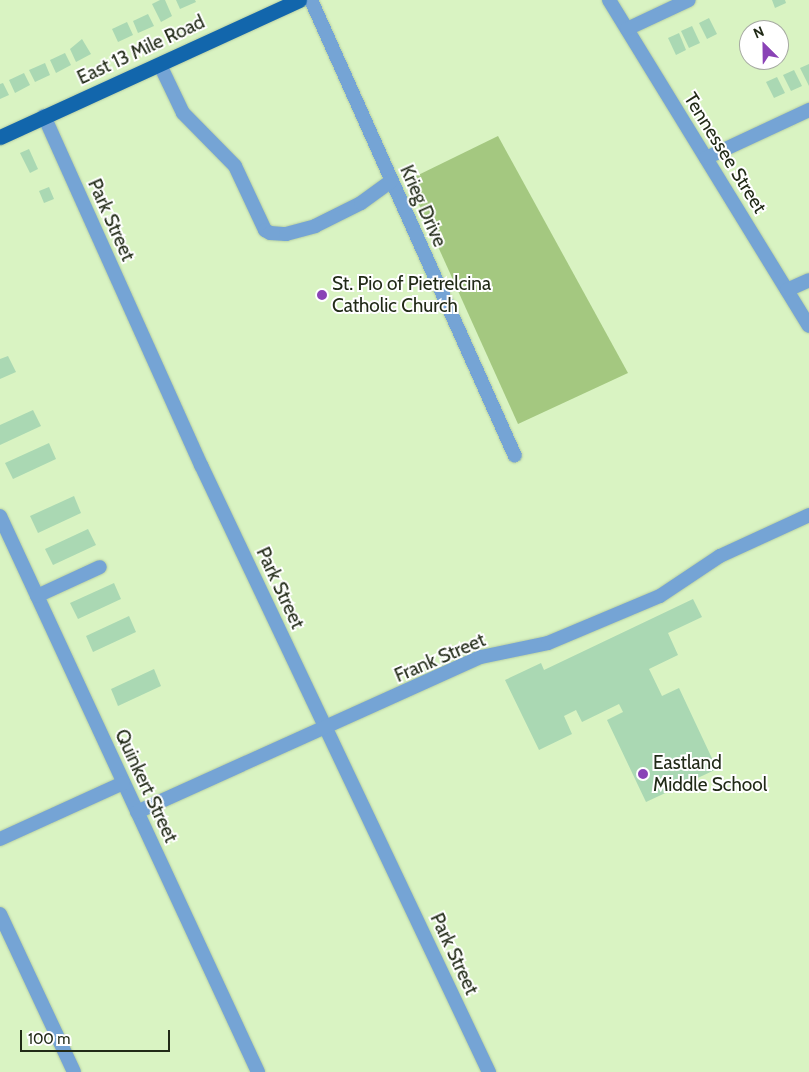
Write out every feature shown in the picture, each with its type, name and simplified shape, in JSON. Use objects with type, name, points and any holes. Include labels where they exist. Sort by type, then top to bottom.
[{"type":"main road","name":"East 13 Mile Road","points":[[0,138],[44,116],[160,65],[299,0]]},
{"type":"street","name":"Krieg Drive","points":[[311,0],[515,455]]},
{"type":"street","name":"Tennessee Street","points":[[609,0],[809,326]]},
{"type":"street","points":[[627,30],[689,0]]},
{"type":"street","points":[[160,65],[183,113],[235,166],[265,230],[270,233],[286,234],[315,226],[368,199],[391,181]]},
{"type":"street","points":[[706,158],[809,110]]},
{"type":"street","name":"Park Street","points":[[44,116],[202,465],[489,1072]]},
{"type":"street","points":[[787,290],[809,280]]},
{"type":"street","name":"Frank Street","points":[[137,812],[481,657],[548,643],[660,596],[720,556],[809,515]]},
{"type":"street","name":"Quinkert Street","points":[[0,516],[258,1072]]},
{"type":"street","points":[[37,596],[100,568]]},
{"type":"street","points":[[0,839],[123,783]]},
{"type":"street","points":[[0,914],[74,1072]]},
{"type":"green space","points":[[498,136],[628,373],[518,424],[408,180]]},
{"type":"building","points":[[165,0],[172,16],[161,22],[152,4]]},
{"type":"building","points":[[176,0],[195,0],[196,2],[180,9]]},
{"type":"building","points":[[772,0],[785,0],[786,3],[775,8]]},
{"type":"building","points":[[148,14],[154,26],[138,33],[133,21]]},
{"type":"building","points":[[709,18],[717,34],[707,39],[699,23]]},
{"type":"building","points":[[127,22],[133,35],[118,42],[112,29]]},
{"type":"building","points":[[692,26],[700,43],[689,48],[681,31]]},
{"type":"building","points":[[679,33],[686,50],[676,55],[668,38]]},
{"type":"building","points":[[82,39],[91,54],[76,62],[70,49]]},
{"type":"building","points":[[65,53],[71,65],[56,73],[50,60]]},
{"type":"building","points":[[45,63],[50,75],[35,82],[29,70]]},
{"type":"building","points":[[809,64],[809,86],[800,68]]},
{"type":"building","points":[[794,70],[802,86],[791,91],[783,75]]},
{"type":"building","points":[[24,73],[30,85],[15,93],[9,80]]},
{"type":"building","points":[[777,77],[785,93],[774,98],[766,82]]},
{"type":"building","points":[[3,83],[9,95],[0,99],[0,84]]},
{"type":"building","points":[[29,149],[38,169],[30,173],[20,153]]},
{"type":"building","points":[[49,187],[54,199],[44,203],[39,191]]},
{"type":"building","points":[[8,356],[16,372],[0,379],[0,359]]},
{"type":"building","points":[[33,410],[41,426],[0,445],[0,425]]},
{"type":"building","points":[[49,443],[56,459],[13,479],[5,463]]},
{"type":"building","points":[[74,496],[81,513],[38,533],[30,516]]},
{"type":"building","points":[[88,529],[96,545],[53,565],[45,549]]},
{"type":"building","points":[[114,583],[121,599],[78,619],[70,603]]},
{"type":"building","points":[[693,599],[702,617],[668,633],[678,655],[649,669],[662,696],[679,688],[717,769],[646,802],[607,720],[623,712],[619,704],[582,722],[576,710],[564,716],[572,734],[539,750],[505,680],[541,663],[544,670]]},
{"type":"building","points":[[129,616],[136,632],[93,652],[86,636]]},
{"type":"building","points":[[154,669],[161,686],[118,706],[111,689]]},
{"type":"place","name":"St. Pio of Pietrelcina Catholic Church","points":[[322,295]]},
{"type":"place","name":"Eastland Middle School","points":[[643,774]]}]
